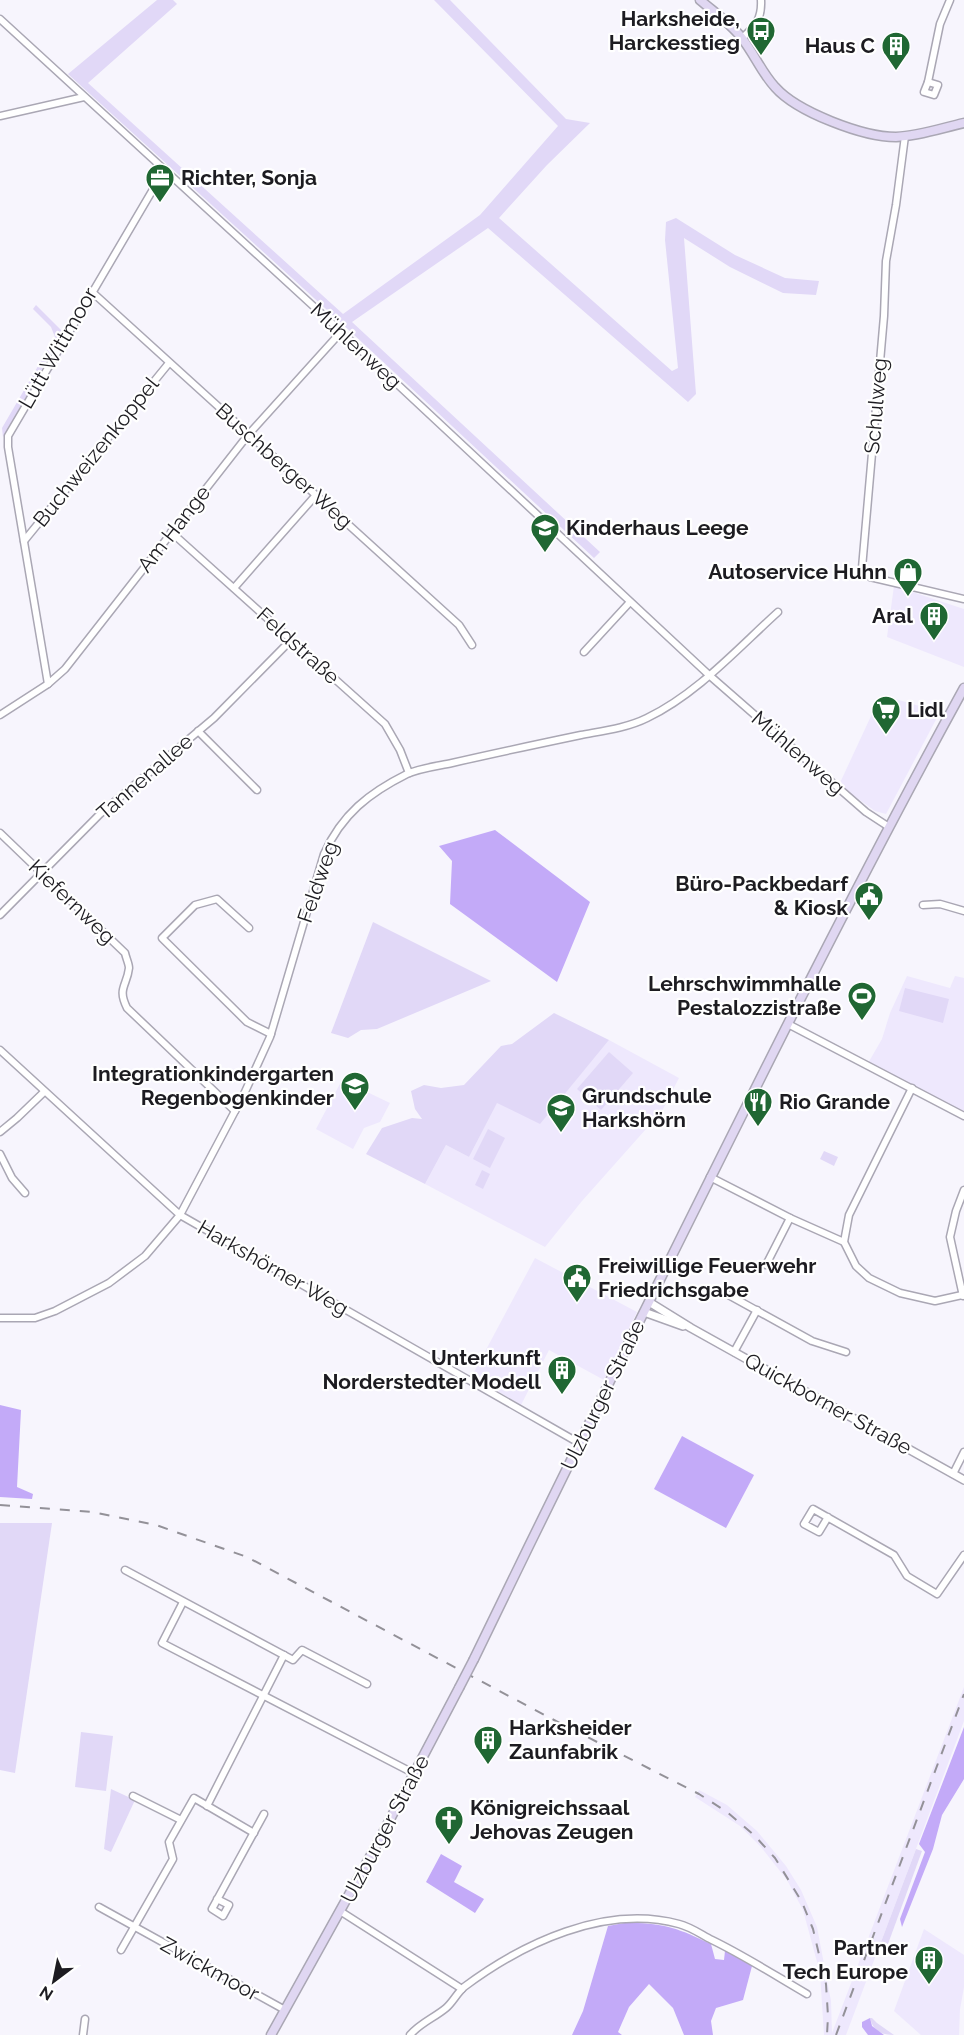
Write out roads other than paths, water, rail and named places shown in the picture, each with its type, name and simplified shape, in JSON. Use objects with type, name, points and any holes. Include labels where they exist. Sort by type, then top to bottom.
[{"type":"main road","points":[[700,0],[742,38],[775,87],[801,106],[863,132],[887,136],[905,136],[964,123]]},
{"type":"main road","name":"Ulzburger Straße","points":[[271,2035],[415,1774],[474,1659],[710,1177],[889,827],[964,688]]},
{"type":"street","points":[[742,38],[761,17],[761,0]]},
{"type":"street","points":[[928,82],[940,24],[950,0]]},
{"type":"street","name":"Mühlenweg","points":[[0,19],[165,169],[709,675],[866,812],[889,827]]},
{"type":"street","points":[[0,116],[84,97]]},
{"type":"street","name":"Schulweg","points":[[905,136],[886,261],[884,316],[862,568],[870,577],[964,599]]},
{"type":"street","name":"Lütt Wittmoor","points":[[48,684],[8,436],[91,291],[165,169]]},
{"type":"street","name":"Buschberger Weg","points":[[91,291],[459,625],[472,645]]},
{"type":"street","name":"Am Hange","points":[[0,715],[48,684],[65,669],[248,435],[341,332]]},
{"type":"street","name":"Buchweizenkoppel","points":[[24,541],[169,363]]},
{"type":"street","points":[[234,588],[316,495]]},
{"type":"street","name":"Feldstraße","points":[[171,532],[385,724],[400,750],[409,773]]},
{"type":"street","points":[[584,652],[630,602]]},
{"type":"street","points":[[709,675],[778,612]]},
{"type":"street","name":"Tannenallee","points":[[0,915],[100,814],[234,699],[291,640]]},
{"type":"street","name":"Feldweg","points":[[0,1318],[35,1317],[55,1311],[109,1283],[145,1256],[180,1215],[258,1065],[271,1034],[324,854],[331,838],[358,804],[409,773],[613,729],[646,719],[675,702],[709,675]]},
{"type":"street","points":[[198,731],[258,790]]},
{"type":"street","name":"Kiefernweg","points":[[0,833],[125,953],[129,968],[122,998],[127,1008],[235,1111]]},
{"type":"street","points":[[249,928],[217,899],[195,905],[162,938],[247,1022],[271,1034]]},
{"type":"street","points":[[923,905],[940,904],[964,911]]},
{"type":"street","points":[[788,1024],[964,1116]]},
{"type":"street","name":"Harkshörner Weg","points":[[0,1050],[180,1215],[579,1443]]},
{"type":"street","points":[[912,1088],[849,1215],[844,1242],[856,1266],[869,1278],[897,1292],[935,1301],[963,1295],[950,1237],[964,1190]]},
{"type":"street","points":[[0,1132],[44,1092]]},
{"type":"street","points":[[0,1154],[12,1178],[24,1193]]},
{"type":"street","points":[[710,1177],[790,1218],[844,1242]]},
{"type":"street","points":[[766,1266],[790,1218]]},
{"type":"street","points":[[725,1293],[812,1341],[846,1352]]},
{"type":"street","name":"Quickborner Straße","points":[[649,1302],[691,1328],[964,1480]]},
{"type":"street","points":[[734,1352],[757,1310]]},
{"type":"street","name":"Quickborner Straße","points":[[644,1312],[691,1328]]},
{"type":"street","points":[[952,1474],[964,1452]]},
{"type":"street","points":[[828,1517],[894,1556],[907,1576],[937,1594],[964,1555]]},
{"type":"street","points":[[125,1570],[293,1660],[302,1650],[368,1684]]},
{"type":"street","points":[[183,1602],[162,1644],[415,1774]]},
{"type":"street","points":[[207,1806],[284,1655]]},
{"type":"street","points":[[133,1796],[181,1820]]},
{"type":"street","points":[[121,1950],[173,1859],[169,1842],[194,1798],[254,1833]]},
{"type":"street","points":[[218,1899],[264,1814]]},
{"type":"street","name":"Zwickmoor","points":[[99,1907],[285,2010]]},
{"type":"street","points":[[340,1911],[462,1989]]},
{"type":"street","points":[[410,2035],[417,2027],[446,2007],[462,1989],[501,1962],[541,1941],[622,1918],[650,1918],[682,1925],[807,1994]]},
{"type":"street","points":[[83,2035],[85,2019]]},
{"type":"railway","points":[[0,1505],[92,1512],[156,1525],[247,1557],[699,1794],[727,1812],[754,1835],[775,1858],[802,1902],[813,1929],[826,1984],[827,2035]]},
{"type":"railway","points":[[836,2035],[964,1694]]},
{"type":"place","name":"Harksheide, Harckesstieg","points":[[761,56]]},
{"type":"place","name":"Haus C","points":[[896,72]]},
{"type":"place","name":"Richter, Sonja","points":[[160,204]]},
{"type":"place","name":"Kinderhaus Leege","points":[[545,554]]},
{"type":"place","name":"Autoservice Huhn","points":[[908,598]]},
{"type":"place","name":"Aral","points":[[934,642]]},
{"type":"place","name":"Lidl","points":[[886,736]]},
{"type":"place","name":"Büro-Packbedarf & Kiosk","points":[[869,922]]},
{"type":"place","name":"Lehrschwimmhalle Pestalozzistraße","points":[[862,1022]]},
{"type":"place","name":"Integrationkindergarten Regenbogenkinder","points":[[355,1112]]},
{"type":"place","name":"Rio Grande","points":[[758,1128]]},
{"type":"place","name":"Grundschule Harkshörn","points":[[561,1134]]},
{"type":"place","name":"Freiwillige Feuerwehr Friedrichsgabe","points":[[577,1304]]},
{"type":"place","name":"Unterkunft Norderstedter Modell","points":[[562,1396]]},
{"type":"place","name":"Harksheider Zaunfabrik","points":[[488,1766]]},
{"type":"place","name":"Königreichssaal Jehovas Zeugen","points":[[449,1846]]},
{"type":"place","name":"Partner Tech Europe","points":[[929,1986]]}]
